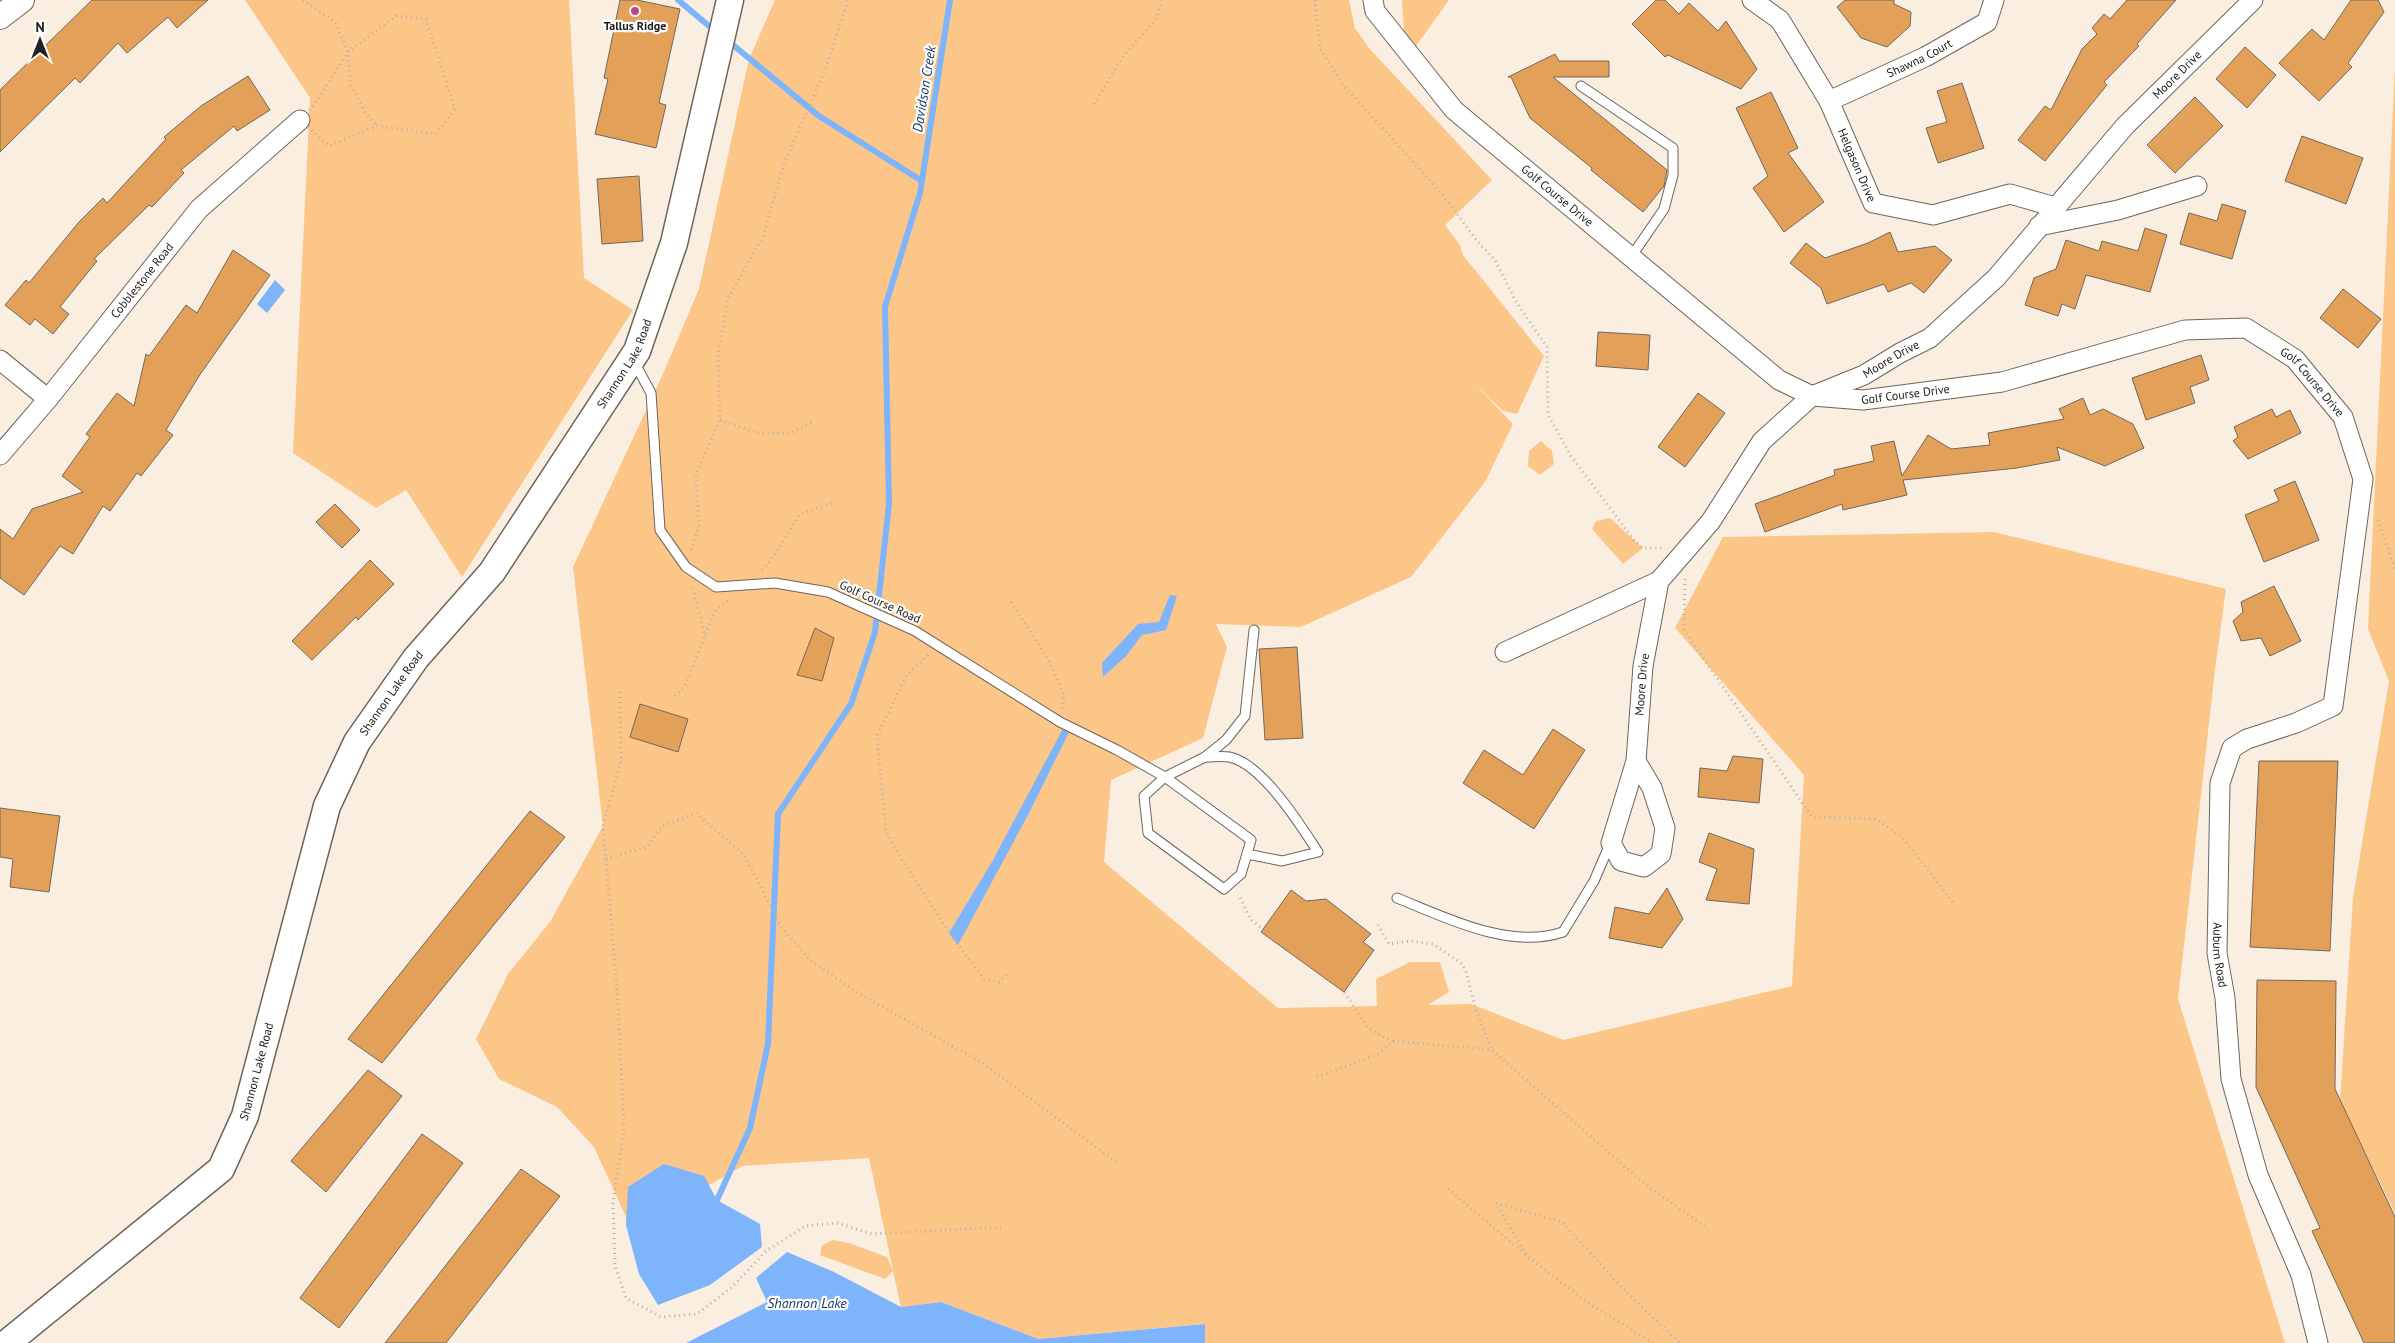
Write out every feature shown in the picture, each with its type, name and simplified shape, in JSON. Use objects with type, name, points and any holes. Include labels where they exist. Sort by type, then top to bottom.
[{"type":"main road","name":"Shannon Lake Road","points":[[7,1343],[221,1169],[245,1116],[327,806],[357,742],[416,658],[492,572],[637,351],[674,244],[730,0]]},
{"type":"street","points":[[0,17],[22,0]]},
{"type":"street","name":"Golf Course Drive","points":[[1373,0],[1375,11],[1454,110],[1780,380],[1812,396],[1863,400],[2002,382],[2185,330],[2246,328],[2295,359],[2343,417],[2363,480],[2343,622]]},
{"type":"street","name":"Helgason Drive","points":[[1752,0],[1780,20],[1829,100],[1873,203],[1933,215],[2010,194],[2055,207]]},
{"type":"street","name":"Shawna Court","points":[[1829,100],[1925,58],[1987,22],[1994,0]]},
{"type":"street","name":"Moore Drive","points":[[1611,843],[1636,761],[1643,666],[1659,581],[1712,522],[1762,441],[1812,396],[1864,375],[1900,353],[1930,338],[1996,278],[2125,126],[2253,0]]},
{"type":"street","name":"Cobblestone Road","points":[[0,455],[48,399],[199,209],[300,120]]},
{"type":"street","points":[[2039,226],[2118,210],[2197,186]]},
{"type":"street","points":[[0,360],[48,399]]},
{"type":"street","points":[[1505,652],[1659,581]]},
{"type":"street","name":"Auburn Road","points":[[2318,1343],[2301,1275],[2258,1176],[2231,1079],[2225,998],[2217,953],[2220,783],[2232,748],[2247,739],[2296,723],[2333,706],[2343,622]]},
{"type":"street","points":[[1611,843],[1620,861],[1644,867],[1661,854],[1665,828],[1652,788],[1636,761]]},
{"type":"lane","points":[[1581,86],[1673,148],[1672,175],[1664,209],[1631,257]]},
{"type":"lane","name":"Golf Course Road","points":[[632,358],[651,393],[660,530],[686,567],[716,587],[775,583],[828,592],[915,631],[1060,722],[1117,750],[1165,777],[1251,840],[1247,854]]},
{"type":"lane","points":[[1205,758],[1230,758],[1243,763],[1280,795],[1318,852],[1282,861],[1247,854],[1241,874],[1224,890],[1148,833],[1144,796],[1165,777],[1205,758],[1226,740],[1245,716],[1254,630]]},
{"type":"lane","points":[[1396,898],[1474,928],[1530,939],[1547,938],[1563,932],[1594,881],[1611,843]]},
{"type":"path","points":[[303,0],[335,22],[348,52],[350,84],[366,114],[377,126]]},
{"type":"path","points":[[686,567],[699,526],[696,474],[720,420],[718,355],[728,299],[763,236],[784,164],[827,65],[848,0]]},
{"type":"path","points":[[1094,104],[1122,58],[1156,19],[1162,0]]},
{"type":"path","points":[[1315,0],[1320,49],[1345,87],[1444,196],[1477,240],[1495,260],[1515,300],[1547,347],[1548,415],[1571,456],[1634,540],[1643,548],[1686,549],[1684,630],[1812,817],[1876,819],[1903,838],[1955,905]]},
{"type":"path","points":[[396,16],[426,19],[454,109],[436,134],[377,126],[329,146],[300,120],[314,105],[348,52],[396,16]]},
{"type":"path","points":[[720,420],[758,434],[791,434],[812,422]]},
{"type":"path","points":[[2376,516],[2395,569]]},
{"type":"path","points":[[692,585],[705,637]]},
{"type":"path","points":[[1011,602],[1048,659],[1064,695],[1060,722]]},
{"type":"path","points":[[938,645],[906,676],[877,736],[886,831],[900,857],[954,940],[984,979],[1000,982],[1009,972]]},
{"type":"path","points":[[620,692],[621,760],[603,826],[618,1002],[624,1128],[613,1203],[615,1266],[626,1298],[661,1317],[697,1314],[732,1287],[766,1251],[805,1226],[837,1223],[872,1234],[1001,1227]]},
{"type":"path","points":[[606,859],[647,848],[662,826],[696,813],[745,856],[781,927],[811,961],[856,992],[981,1062],[1119,1164]]},
{"type":"path","points":[[1240,898],[1251,920],[1263,929]]},
{"type":"path","points":[[1378,925],[1389,944],[1410,942],[1433,944],[1461,963],[1492,1050],[1640,1180],[1708,1229]]},
{"type":"path","points":[[1344,992],[1369,1029],[1393,1041],[1492,1050]]},
{"type":"path","points":[[1317,1077],[1379,1054],[1393,1041]]},
{"type":"path","points":[[1448,1189],[1527,1256],[1590,1304],[1653,1343]]},
{"type":"path","points":[[1527,1256],[1496,1203],[1562,1222],[1626,1292],[1680,1343]]},
{"type":"shaded area","points":[[245,0],[569,0],[584,278],[633,310],[462,577],[406,490],[376,508],[293,453],[310,98]]},
{"type":"shaded area","points":[[775,0],[1349,0],[1355,28],[1369,48],[1492,180],[1445,225],[1460,245],[1463,255],[1544,356],[1517,414],[1503,411],[1474,383],[1513,424],[1485,482],[1411,577],[1301,627],[1216,624],[1227,647],[1203,738],[1111,780],[1104,862],[1278,1008],[1377,1006],[1376,979],[1410,962],[1440,962],[1449,992],[1428,1005],[1471,1004],[1563,1040],[1792,986],[1804,775],[1675,628],[1723,537],[1994,532],[2226,589],[2215,670],[2178,999],[2285,1343],[1205,1343],[1204,1324],[1038,1339],[941,1302],[901,1307],[893,1271],[885,1279],[820,1255],[822,1245],[833,1240],[849,1243],[887,1257],[893,1270],[869,1158],[742,1166],[632,1230],[594,1147],[557,1107],[499,1079],[476,1039],[508,974],[550,922],[603,826],[573,567],[662,376],[699,289],[749,59]]},
{"type":"shaded area","points":[[1402,0],[1449,0],[1406,60]]},
{"type":"shaded area","points":[[2395,66],[2395,1213],[2340,1101],[2353,898],[2389,681],[2368,629]]},
{"type":"shaded area","points":[[1541,441],[1552,451],[1554,464],[1540,475],[1528,466],[1529,451]]},
{"type":"shaded area","points":[[1610,518],[1643,548],[1623,564],[1592,529],[1596,521]]},
{"type":"water","points":[[275,280],[285,290],[267,313],[257,304]]},
{"type":"water","points":[[1170,595],[1177,596],[1166,630],[1142,635],[1126,656],[1103,677],[1102,663],[1138,624],[1159,622]]},
{"type":"water","points":[[1065,725],[1071,728],[1029,813],[958,945],[949,933],[993,860]]},
{"type":"water","points":[[664,1164],[704,1176],[717,1200],[760,1224],[762,1247],[710,1285],[658,1305],[639,1274],[626,1225],[628,1187]]},
{"type":"water","name":"Shannon Lake","points":[[787,1252],[834,1272],[901,1307],[941,1302],[1038,1339],[1205,1324],[1205,1343],[686,1343],[767,1302],[756,1278]]},
{"type":"building","points":[[92,0],[208,0],[177,28],[168,17],[127,53],[118,43],[80,83],[75,78],[0,152],[0,90]]},
{"type":"building","points":[[620,0],[637,0],[680,9],[659,103],[666,105],[656,148],[595,134],[608,79],[604,78]]},
{"type":"building","points":[[1656,0],[1665,0],[1679,14],[1689,3],[1718,31],[1726,21],[1757,69],[1741,89],[1668,55],[1665,57],[1632,24]]},
{"type":"building","points":[[1845,0],[1894,0],[1894,4],[1911,12],[1910,26],[1887,47],[1861,38],[1837,7]]},
{"type":"building","points":[[2127,0],[2176,0],[2137,44],[2139,46],[2104,82],[2107,85],[2045,161],[2018,140],[2045,106],[2051,110],[2082,49],[2097,34],[2092,28],[2104,14],[2110,19]]},
{"type":"building","points":[[2351,0],[2378,0],[2384,12],[2348,63],[2352,67],[2319,101],[2279,63],[2312,29],[2324,40]]},
{"type":"building","points":[[2245,47],[2276,75],[2247,108],[2216,79]]},
{"type":"building","points":[[1555,54],[1559,61],[1609,61],[1609,77],[1553,77],[1667,170],[1664,186],[1643,212],[1530,118],[1511,77],[1508,77]]},
{"type":"building","points":[[248,76],[270,110],[237,131],[234,126],[181,170],[184,173],[152,207],[149,205],[94,259],[97,261],[60,307],[69,314],[53,334],[35,319],[30,325],[5,305],[26,280],[29,283],[79,222],[103,198],[107,203],[166,139],[164,137],[201,106]]},
{"type":"building","points":[[1962,83],[1984,148],[1938,163],[1926,128],[1947,122],[1937,91]]},
{"type":"building","points":[[1771,92],[1798,148],[1788,153],[1824,202],[1784,232],[1753,188],[1768,176],[1736,108]]},
{"type":"building","points":[[2195,97],[2223,126],[2175,173],[2147,145]]},
{"type":"building","points":[[2302,136],[2363,158],[2346,204],[2285,181]]},
{"type":"building","points":[[639,176],[643,241],[602,244],[597,179]]},
{"type":"building","points":[[2222,204],[2246,211],[2232,259],[2180,244],[2189,213],[2217,221]]},
{"type":"building","points":[[2145,228],[2167,235],[2150,292],[2086,275],[2075,309],[2062,304],[2058,316],[2025,305],[2034,278],[2056,269],[2066,240],[2099,251],[2102,241],[2138,251]]},
{"type":"building","points":[[1890,232],[1898,252],[1935,246],[1952,260],[1924,293],[1911,283],[1888,292],[1884,284],[1827,304],[1821,288],[1790,263],[1806,243],[1825,258],[1868,243]]},
{"type":"building","points":[[233,250],[270,275],[199,376],[166,430],[173,435],[141,476],[137,473],[110,511],[103,506],[73,554],[60,546],[24,595],[0,578],[0,529],[13,539],[32,509],[83,492],[62,476],[90,437],[86,434],[117,393],[134,406],[146,354],[149,356],[186,305],[197,313]]},
{"type":"building","points":[[2343,289],[2381,319],[2358,348],[2320,318]]},
{"type":"building","points":[[1598,332],[1650,335],[1648,370],[1596,366]]},
{"type":"building","points":[[2201,355],[2209,380],[2190,387],[2195,403],[2146,420],[2132,378]]},
{"type":"building","points":[[1698,393],[1725,413],[1685,467],[1658,447]]},
{"type":"building","points":[[2083,398],[2090,415],[2103,409],[2133,424],[2144,448],[2105,466],[2057,447],[2060,460],[2017,468],[1903,480],[1907,495],[1843,510],[1842,504],[1765,532],[1755,504],[1835,475],[1834,470],[1874,461],[1871,446],[1894,441],[1902,476],[1928,435],[1951,449],[1990,445],[1988,433],[2064,419],[2059,409]]},
{"type":"building","points":[[2272,409],[2276,417],[2290,410],[2301,433],[2248,459],[2233,441],[2238,437],[2234,427]]},
{"type":"building","points":[[2295,481],[2319,540],[2264,562],[2245,515],[2279,501],[2274,490]]},
{"type":"building","points":[[335,504],[360,530],[342,548],[316,522]]},
{"type":"building","points":[[370,560],[394,584],[358,620],[356,617],[312,660],[292,641]]},
{"type":"building","points":[[2274,586],[2301,641],[2270,656],[2261,638],[2241,641],[2233,621],[2243,612],[2241,602]]},
{"type":"building","points":[[815,628],[834,638],[822,681],[797,675]]},
{"type":"building","points":[[1297,647],[1303,738],[1265,740],[1259,649]]},
{"type":"building","points":[[640,704],[688,719],[678,752],[630,737]]},
{"type":"building","points":[[1553,729],[1585,750],[1534,829],[1463,783],[1484,750],[1523,775]]},
{"type":"building","points":[[1733,756],[1763,759],[1759,803],[1698,797],[1700,768],[1727,771]]},
{"type":"building","points":[[2259,761],[2338,761],[2330,951],[2250,947]]},
{"type":"building","points":[[0,808],[60,816],[49,892],[10,887],[13,859],[0,857]]},
{"type":"building","points":[[530,811],[565,837],[382,1063],[348,1039]]},
{"type":"building","points":[[1709,833],[1754,849],[1749,904],[1706,900],[1717,869],[1699,862]]},
{"type":"building","points":[[1667,888],[1683,919],[1662,948],[1609,938],[1615,907],[1649,914]]},
{"type":"building","points":[[1291,890],[1306,901],[1326,899],[1371,934],[1363,942],[1374,950],[1344,992],[1261,932]]},
{"type":"building","points":[[2257,980],[2336,981],[2335,1089],[2395,1217],[2395,1343],[2364,1343],[2312,1231],[2320,1228],[2256,1087]]},
{"type":"building","points":[[368,1070],[402,1096],[326,1192],[291,1161]]},
{"type":"building","points":[[422,1134],[463,1163],[339,1328],[300,1298]]},
{"type":"building","points":[[521,1169],[560,1196],[446,1343],[385,1343]]},
{"type":"waterway","points":[[678,0],[715,31]]},
{"type":"waterway","name":"Davidson Creek","points":[[717,1200],[750,1128],[768,1044],[778,814],[851,704],[875,632],[889,504],[885,307],[920,193],[950,0]]},
{"type":"waterway","points":[[727,40],[819,116],[922,181]]},
{"type":"place","name":"Tallus Ridge","points":[[635,11]]}]
